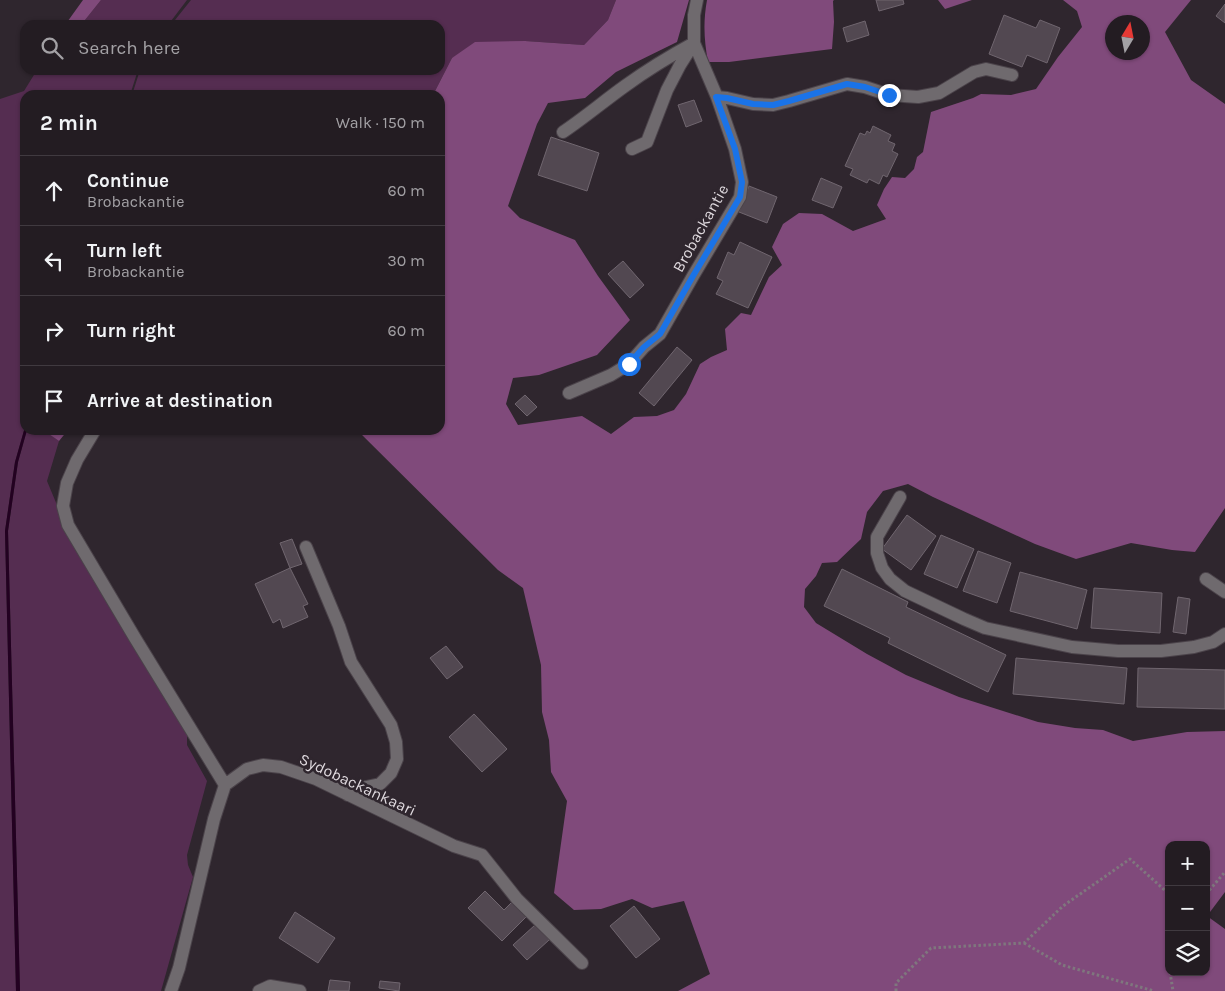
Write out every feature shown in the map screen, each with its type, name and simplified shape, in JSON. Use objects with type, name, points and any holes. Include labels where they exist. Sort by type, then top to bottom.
[{"type":"street","name":"Brobackantie","points":[[569,393],[611,375],[629,364],[644,347],[660,334],[740,197],[742,182],[735,149],[694,44],[694,16],[697,0]]},
{"type":"street","points":[[563,132],[580,122],[625,86],[664,60],[694,44]]},
{"type":"street","points":[[632,149],[647,142],[667,90],[694,44]]},
{"type":"street","points":[[716,97],[753,104],[773,105],[847,84],[865,87],[889,95],[918,97],[939,92],[974,72],[986,69],[1012,74]]},
{"type":"street","points":[[92,435],[77,460],[67,483],[63,506],[68,525],[225,784],[214,819],[179,968],[171,991]]},
{"type":"street","points":[[900,497],[877,537],[877,553],[882,568],[890,579],[905,591],[985,628],[1072,647],[1118,651],[1161,651],[1194,647],[1213,642],[1225,634]]},
{"type":"street","points":[[306,547],[339,626],[351,662],[391,725],[396,742],[398,759],[391,773],[380,784],[356,790],[348,795]]},
{"type":"street","points":[[1206,579],[1225,592]]},
{"type":"street","name":"Sydobackankaari","points":[[225,784],[247,770],[263,765],[282,768],[316,779],[454,846],[482,855],[517,899],[582,963]]},
{"type":"street","points":[[259,991],[270,986],[300,991]]},
{"type":"path","points":[[1024,944],[1063,906],[1130,859],[1165,890]]},
{"type":"path","points":[[1210,889],[1225,872]]},
{"type":"path","points":[[896,991],[896,983],[931,948],[1024,944],[1062,965],[1154,991]]},
{"type":"path","points":[[1171,976],[1173,991]]},
{"type":"shaded area","points":[[83,0],[101,0],[85,20],[69,20]]},
{"type":"shaded area","points":[[101,0],[187,0],[172,20],[85,20]]},
{"type":"shaded area","points":[[191,0],[616,0],[608,20],[584,45],[525,41],[452,58],[445,72],[445,20],[175,20]]},
{"type":"shaded area","points":[[616,0],[689,0],[677,42],[616,72],[585,98],[548,103],[537,124],[508,206],[520,218],[575,240],[630,320],[597,355],[539,375],[513,378],[506,404],[518,425],[582,416],[611,434],[634,417],[657,416],[674,410],[686,394],[700,364],[727,350],[725,329],[741,313],[751,315],[769,277],[782,265],[772,247],[783,224],[799,213],[822,214],[853,231],[886,219],[877,205],[892,177],[905,178],[914,169],[917,157],[923,152],[931,112],[981,94],[1011,95],[1036,89],[1082,27],[1077,11],[1063,0],[1191,0],[1165,32],[1191,80],[1225,104],[1225,508],[1195,552],[1131,543],[1076,559],[1035,544],[908,484],[883,491],[867,512],[861,539],[837,562],[822,563],[816,576],[805,589],[804,607],[816,623],[906,675],[959,697],[1038,722],[1103,730],[1133,741],[1187,732],[1225,731],[1225,892],[1210,912],[1210,841],[1165,841],[1165,976],[1210,976],[1210,918],[1225,929],[1225,991],[678,991],[710,974],[684,901],[652,908],[632,899],[601,909],[574,910],[554,893],[567,801],[551,772],[549,740],[542,712],[541,665],[523,588],[498,570],[362,435],[445,435],[445,90],[436,90],[445,75],[452,58],[475,42],[525,41],[584,45],[608,20]]},
{"type":"shaded area","points":[[707,0],[834,0],[832,49],[729,62],[708,62],[704,31]]},
{"type":"shaded area","points":[[938,0],[972,0],[945,9]]},
{"type":"shaded area","points":[[34,75],[136,75],[132,90],[25,90]]},
{"type":"shaded area","points":[[138,75],[443,75],[436,90],[134,90]]},
{"type":"shaded area","points":[[20,92],[20,435],[23,435],[15,462],[5,531],[16,991],[0,991],[0,99]]},
{"type":"shaded area","points":[[23,435],[26,435],[18,462],[8,531],[20,991],[16,991],[5,531],[15,462]]},
{"type":"shaded area","points":[[26,435],[51,435],[59,441],[47,481],[57,505],[187,729],[187,745],[207,781],[187,855],[188,865],[193,877],[161,991],[20,991],[8,531],[18,462]]},
{"type":"shaded area","points":[[50,435],[64,435],[59,441]]},
{"type":"building","points":[[876,0],[903,0],[904,4],[879,11]]},
{"type":"building","points":[[1225,4],[1225,23],[1216,16]]},
{"type":"building","points":[[1004,15],[1036,28],[1040,20],[1060,28],[1047,63],[1027,55],[1022,67],[989,54]]},
{"type":"building","points":[[865,21],[869,35],[847,42],[843,28]]},
{"type":"building","points":[[694,100],[702,121],[686,127],[678,105]]},
{"type":"building","points":[[873,126],[891,135],[888,141],[895,144],[892,151],[898,154],[887,177],[883,175],[879,184],[869,179],[867,183],[850,175],[853,169],[845,166],[860,133],[865,135],[867,131],[870,133]]},
{"type":"building","points":[[551,137],[599,153],[587,191],[538,175]]},
{"type":"building","points":[[821,178],[842,187],[833,208],[812,200]]},
{"type":"building","points":[[749,186],[777,197],[767,223],[739,212]]},
{"type":"building","points":[[740,242],[772,257],[748,308],[716,294],[723,281],[717,278],[728,252],[734,255]]},
{"type":"building","points":[[623,261],[644,285],[630,298],[608,274]]},
{"type":"building","points":[[677,347],[692,360],[654,406],[639,393]]},
{"type":"building","points":[[525,395],[537,407],[527,416],[515,404]]},
{"type":"building","points":[[907,515],[936,536],[911,570],[882,549]]},
{"type":"building","points":[[941,535],[974,549],[957,588],[924,574]]},
{"type":"building","points":[[292,539],[302,564],[290,568],[280,543]]},
{"type":"building","points":[[978,551],[1011,563],[997,603],[963,591]]},
{"type":"building","points":[[290,568],[308,604],[303,606],[308,617],[283,628],[280,619],[273,623],[255,584]]},
{"type":"building","points":[[842,569],[908,602],[906,607],[1006,655],[988,692],[888,643],[890,638],[824,606]]},
{"type":"building","points":[[1020,572],[1087,590],[1077,629],[1010,611]]},
{"type":"building","points":[[1094,588],[1162,593],[1160,633],[1091,628]]},
{"type":"building","points":[[1178,597],[1190,599],[1186,634],[1173,632]]},
{"type":"building","points":[[446,646],[463,667],[447,679],[430,658]]},
{"type":"building","points":[[1016,658],[1127,668],[1124,704],[1013,694]]},
{"type":"building","points":[[1138,668],[1225,670],[1225,709],[1137,707]]},
{"type":"building","points":[[474,714],[507,749],[482,772],[449,737]]},
{"type":"building","points":[[485,891],[504,910],[512,902],[527,916],[502,941],[468,908]]},
{"type":"building","points":[[634,906],[660,939],[636,958],[610,926]]},
{"type":"building","points":[[295,912],[335,938],[318,963],[279,938]]},
{"type":"building","points":[[535,925],[549,940],[527,960],[513,945]]},
{"type":"building","points":[[330,980],[350,982],[349,991],[328,991]]},
{"type":"building","points":[[380,981],[400,983],[399,991],[379,988]]},
{"type":"route","points":[[629,364],[644,347],[660,334],[740,197],[742,182],[735,149],[716,97],[753,104],[773,105],[847,84],[865,87],[889,95]]}]
